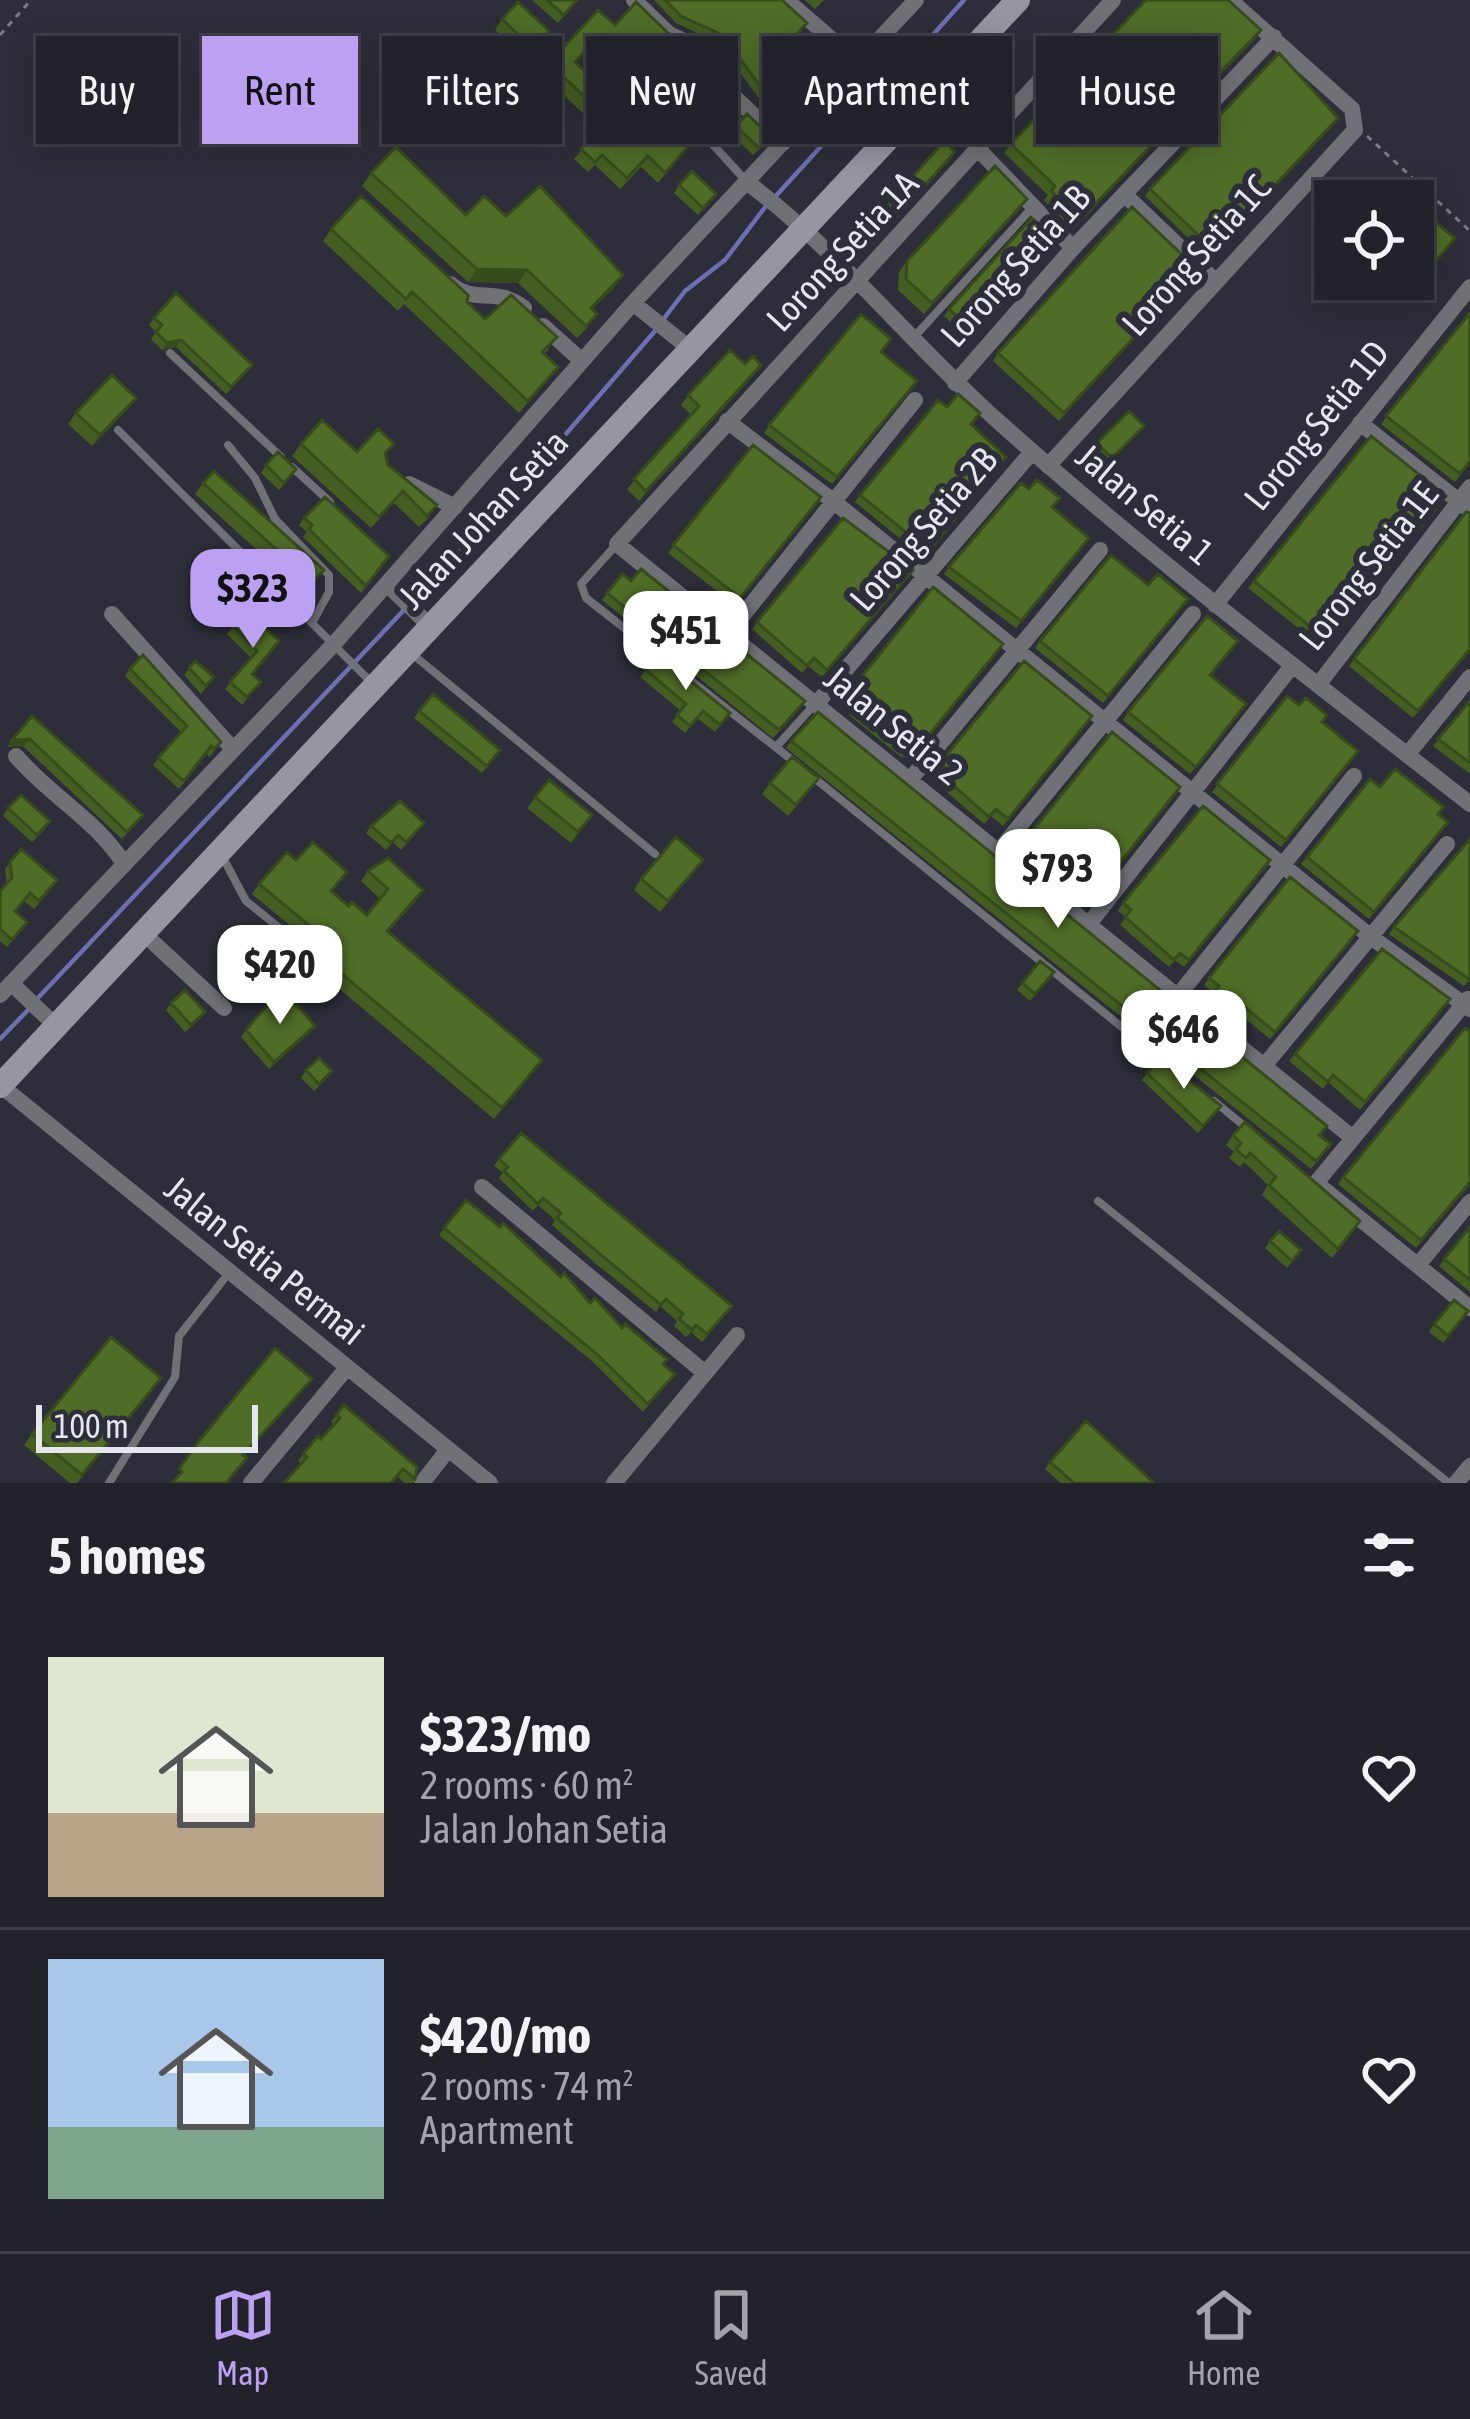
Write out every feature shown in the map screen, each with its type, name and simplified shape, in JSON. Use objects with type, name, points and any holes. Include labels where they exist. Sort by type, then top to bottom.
[{"type":"main road","name":"Jalan Johan Setia","points":[[0,1085],[49,1019],[143,933],[220,853],[369,679],[410,652],[425,621],[791,222],[1018,0]]},
{"type":"street","points":[[634,0],[669,34],[710,53],[725,88],[762,123]]},
{"type":"street","points":[[786,0],[827,36]]},
{"type":"street","points":[[881,36],[916,0]]},
{"type":"street","name":"Lorong Setia 1A","points":[[1081,36],[1113,0]]},
{"type":"street","points":[[1231,0],[1352,109],[1355,130]]},
{"type":"street","name":"Lorong Setia 1B","points":[[1218,95],[1274,37]]},
{"type":"street","name":"Lorong Setia 1A","points":[[616,544],[1036,87]]},
{"type":"street","name":"Lorong Setia 1C","points":[[1048,466],[1355,130]]},
{"type":"street","points":[[49,1019],[9,989],[232,748],[339,650],[392,588],[401,568],[582,361],[751,185],[782,144]]},
{"type":"street","name":"Lorong Setia 1B","points":[[955,383],[1170,144]]},
{"type":"street","points":[[980,151],[1073,248]]},
{"type":"street","name":"Jalan Setia 1","points":[[751,185],[858,283],[955,383],[1048,466],[1214,605],[1470,804]]},
{"type":"street","points":[[1124,194],[1216,282]]},
{"type":"street","points":[[440,274],[464,295],[507,294],[582,361]]},
{"type":"street","name":"Lorong Setia 1D","points":[[1214,605],[1470,287]]},
{"type":"street","points":[[637,306],[681,342]]},
{"type":"street","points":[[727,635],[915,400]]},
{"type":"street","points":[[727,421],[1104,718],[1371,937],[1468,1004],[1316,1183],[1470,1308]]},
{"type":"street","points":[[1360,423],[1466,500]]},
{"type":"street","name":"Lorong Setia 2B","points":[[817,703],[1032,452]]},
{"type":"street","points":[[389,468],[423,495],[455,507]]},
{"type":"street","name":"Lorong Setia 1E","points":[[1318,685],[1466,500]]},
{"type":"street","name":"Jalan Setia 2","points":[[616,544],[1353,1138]]},
{"type":"street","points":[[909,782],[1100,550]]},
{"type":"street","points":[[392,588],[425,621]]},
{"type":"street","points":[[112,614],[232,748]]},
{"type":"street","points":[[998,852],[1192,614]]},
{"type":"street","points":[[1088,925],[1292,666]]},
{"type":"street","points":[[1407,754],[1470,677]]},
{"type":"street","points":[[16,756],[43,788],[91,820],[123,862]]},
{"type":"street","points":[[1178,997],[1354,776]]},
{"type":"street","points":[[1264,1066],[1447,844]]},
{"type":"street","points":[[143,933],[224,1008]]},
{"type":"street","name":"Jalan Setia Permai","points":[[0,1085],[490,1483]]},
{"type":"street","points":[[482,1187],[705,1373]]},
{"type":"street","points":[[1418,1265],[1470,1202]]},
{"type":"street","points":[[614,1483],[736,1335]]},
{"type":"street","points":[[251,1483],[346,1369]]},
{"type":"street","points":[[422,1483],[447,1451]]},
{"type":"street","points":[[1453,1483],[1470,1466]]},
{"type":"lane","points":[[713,144],[751,185]]},
{"type":"lane","points":[[912,340],[1031,209]]},
{"type":"lane","points":[[170,353],[335,507]]},
{"type":"lane","points":[[118,430],[369,679]]},
{"type":"lane","points":[[228,445],[255,478],[275,519],[329,575],[329,592],[312,623]]},
{"type":"lane","points":[[616,544],[581,584],[582,593],[1167,1063]]},
{"type":"lane","points":[[385,553],[401,568]]},
{"type":"lane","points":[[410,652],[655,854]]},
{"type":"lane","points":[[776,747],[817,703]]},
{"type":"lane","points":[[220,853],[246,901],[309,952]]},
{"type":"lane","points":[[1204,1093],[1260,1138]]},
{"type":"lane","points":[[1297,1168],[1316,1183]]},
{"type":"lane","points":[[1098,1201],[1453,1483]]},
{"type":"lane","points":[[109,1483],[175,1378],[179,1336],[229,1272]]},
{"type":"path","points":[[0,35],[31,0]]},
{"type":"path","points":[[1355,130],[1470,231]]},
{"type":"building","points":[[547,0],[577,0],[564,15]]},
{"type":"building","points":[[665,0],[782,0],[807,23],[798,33],[801,36],[762,36],[762,88],[738,56],[738,36],[723,36],[681,16]]},
{"type":"building","points":[[1146,0],[1228,0],[1261,30],[1218,75],[1218,36],[1112,36]]},
{"type":"building","points":[[518,2],[549,31],[545,36],[520,36],[502,19]]},
{"type":"building","points":[[636,2],[674,36],[586,36],[586,50],[575,62],[586,72],[586,98],[562,75],[562,49],[598,10],[615,25]]},
{"type":"building","points":[[1279,53],[1338,118],[1214,250],[1150,189],[1193,144],[1218,144],[1218,117]]},
{"type":"building","points":[[747,114],[762,128],[759,148],[738,128]]},
{"type":"building","points":[[1036,117],[1036,144],[1153,144],[1079,221],[1051,191],[1055,186],[1012,143]]},
{"type":"building","points":[[586,144],[690,144],[665,173],[648,156],[627,178],[602,155],[595,162],[581,149]]},
{"type":"building","points":[[941,144],[955,152],[876,239],[866,230]]},
{"type":"building","points":[[396,147],[466,215],[484,196],[506,216],[540,186],[623,275],[591,308],[597,314],[586,326],[527,270],[477,269],[371,173]]},
{"type":"building","points":[[995,166],[1027,199],[932,303],[906,279],[907,261]]},
{"type":"building","points":[[692,171],[716,194],[703,208],[679,185]]},
{"type":"building","points":[[361,196],[468,295],[467,302],[485,319],[511,295],[557,337],[542,352],[558,367],[528,401],[412,292],[406,299],[331,229]]},
{"type":"building","points":[[1132,207],[1197,269],[1064,413],[998,353]]},
{"type":"building","points":[[1032,218],[1055,239],[972,330],[949,309]]},
{"type":"building","points":[[1434,221],[1455,238],[1434,259]]},
{"type":"building","points":[[176,293],[252,365],[231,387],[181,340],[167,343],[156,332],[162,325],[154,318]]},
{"type":"building","points":[[1470,313],[1470,461],[1460,474],[1386,416]]},
{"type":"building","points":[[861,314],[891,339],[881,352],[917,381],[837,477],[769,425]]},
{"type":"building","points":[[730,350],[745,364],[753,356],[761,365],[646,491],[634,479],[699,406],[688,395]]},
{"type":"building","points":[[112,375],[136,398],[100,435],[76,413]]},
{"type":"building","points":[[958,394],[980,413],[971,424],[1006,457],[929,551],[860,495],[938,400],[947,407]]},
{"type":"building","points":[[1129,411],[1144,426],[1112,458],[1097,443]]},
{"type":"building","points":[[322,420],[357,452],[378,429],[394,444],[385,453],[388,465],[437,505],[427,516],[403,491],[379,517],[301,444]]},
{"type":"building","points":[[1371,436],[1446,496],[1328,641],[1254,581]]},
{"type":"building","points":[[753,445],[821,497],[740,598],[673,545]]},
{"type":"building","points":[[278,452],[296,469],[284,483],[266,465]]},
{"type":"building","points":[[214,471],[324,570],[312,582],[203,483]]},
{"type":"building","points":[[1037,480],[1060,498],[1052,507],[1089,538],[1021,621],[949,567],[1021,483],[1029,489]]},
{"type":"building","points":[[325,497],[389,556],[366,586],[309,529],[312,525],[304,518]]},
{"type":"building","points":[[1466,512],[1470,513],[1470,649],[1418,711],[1354,659]]},
{"type":"building","points":[[843,518],[913,570],[827,670],[814,658],[807,666],[757,622]]},
{"type":"building","points":[[1111,555],[1148,585],[1158,574],[1188,599],[1108,696],[1040,641]]},
{"type":"building","points":[[641,569],[805,701],[779,730],[607,593],[622,574],[631,581]]},
{"type":"building","points":[[933,587],[1003,644],[920,746],[906,750],[854,707],[862,697],[852,689]]},
{"type":"building","points":[[247,610],[279,641],[252,674],[261,682],[247,697],[230,682],[257,651],[233,626]]},
{"type":"building","points":[[1207,616],[1238,641],[1210,675],[1246,704],[1196,767],[1128,712]]},
{"type":"building","points":[[657,654],[730,713],[720,725],[703,711],[690,726],[677,715],[686,704],[645,669]]},
{"type":"building","points":[[143,655],[221,742],[214,749],[211,746],[184,781],[158,758],[187,726],[130,669]]},
{"type":"building","points":[[195,661],[214,677],[206,686],[189,668]]},
{"type":"building","points":[[1024,661],[1092,716],[1008,819],[996,809],[989,817],[939,773],[945,767],[940,763]]},
{"type":"building","points":[[433,694],[500,750],[487,766],[419,711]]},
{"type":"building","points":[[1287,696],[1299,705],[1306,698],[1327,715],[1322,722],[1358,751],[1286,840],[1217,784]]},
{"type":"building","points":[[1470,701],[1470,763],[1438,739]]},
{"type":"building","points":[[818,712],[1327,1126],[1319,1135],[1331,1144],[1316,1161],[791,741]]},
{"type":"building","points":[[32,716],[143,815],[127,832],[30,739],[12,740]]},
{"type":"building","points":[[1112,732],[1180,787],[1100,888],[1066,861],[1058,871],[1035,853],[1043,844],[1030,834]]},
{"type":"building","points":[[792,757],[819,778],[796,805],[770,783]]},
{"type":"building","points":[[1395,769],[1444,807],[1438,814],[1448,822],[1374,912],[1307,857],[1370,779],[1380,787]]},
{"type":"building","points":[[549,780],[592,815],[578,832],[535,797]]},
{"type":"building","points":[[21,795],[50,821],[37,835],[8,808]]},
{"type":"building","points":[[400,801],[424,823],[406,842],[398,835],[391,843],[371,826]]},
{"type":"building","points":[[1203,806],[1270,860],[1189,960],[1180,953],[1174,960],[1125,917],[1131,910],[1123,903]]},
{"type":"building","points":[[676,837],[703,860],[668,901],[641,879]]},
{"type":"building","points":[[1470,839],[1470,978],[1469,979],[1394,927]]},
{"type":"building","points":[[313,842],[347,872],[331,891],[367,915],[388,889],[368,871],[388,858],[423,890],[387,931],[542,1060],[502,1108],[312,949],[323,946],[322,936],[259,884],[287,852],[296,860]]},
{"type":"building","points":[[21,849],[57,880],[39,901],[30,893],[15,911],[27,922],[12,940],[0,929],[0,891],[12,878],[10,862]]},
{"type":"building","points":[[1290,877],[1358,931],[1275,1032],[1241,1004],[1234,1014],[1211,996],[1219,986],[1209,978]]},
{"type":"building","points":[[1382,949],[1450,999],[1365,1102],[1333,1075],[1328,1082],[1295,1054]]},
{"type":"building","points":[[1040,961],[1054,972],[1035,994],[1022,983]]},
{"type":"building","points":[[185,990],[205,1012],[191,1025],[171,1003]]},
{"type":"building","points":[[287,993],[315,1026],[274,1062],[246,1030],[271,1001],[274,1005]]},
{"type":"building","points":[[1465,1028],[1470,1032],[1470,1182],[1421,1240],[1343,1177]]},
{"type":"building","points":[[1160,1057],[1221,1106],[1203,1126],[1147,1073]]},
{"type":"building","points":[[319,1058],[332,1071],[319,1084],[306,1070]]},
{"type":"building","points":[[1245,1122],[1360,1221],[1338,1249],[1269,1185],[1276,1177],[1250,1153],[1246,1158],[1236,1149],[1241,1143],[1233,1135]]},
{"type":"building","points":[[521,1133],[732,1306],[707,1334],[696,1325],[692,1330],[666,1299],[661,1305],[557,1218],[561,1213],[543,1198],[538,1204],[504,1171],[508,1167],[499,1159]]},
{"type":"building","points":[[466,1200],[500,1227],[503,1223],[561,1277],[564,1273],[590,1303],[595,1298],[622,1328],[625,1324],[667,1359],[663,1364],[675,1374],[648,1404],[598,1355],[444,1228]]},
{"type":"building","points":[[1470,1227],[1470,1280],[1444,1259]]},
{"type":"building","points":[[1279,1231],[1301,1250],[1292,1261],[1270,1241]]},
{"type":"building","points":[[1454,1300],[1468,1311],[1448,1336],[1434,1324]]},
{"type":"building","points":[[111,1337],[161,1378],[82,1475],[32,1434]]},
{"type":"building","points":[[275,1348],[312,1379],[243,1455],[247,1458],[226,1483],[172,1483],[199,1441]]},
{"type":"building","points":[[344,1405],[417,1467],[415,1479],[403,1469],[391,1483],[284,1483],[318,1436],[321,1439],[340,1418],[336,1415]]},
{"type":"building","points":[[1086,1421],[1154,1483],[1074,1483],[1050,1462]]},
{"type":"waterway","points":[[774,198],[824,143],[849,129],[964,0]]},
{"type":"waterway","points":[[662,321],[685,291],[725,260],[766,206]]},
{"type":"waterway","points":[[36,1000],[520,487],[655,331]]},
{"type":"waterway","points":[[0,1039],[29,1009]]}]
